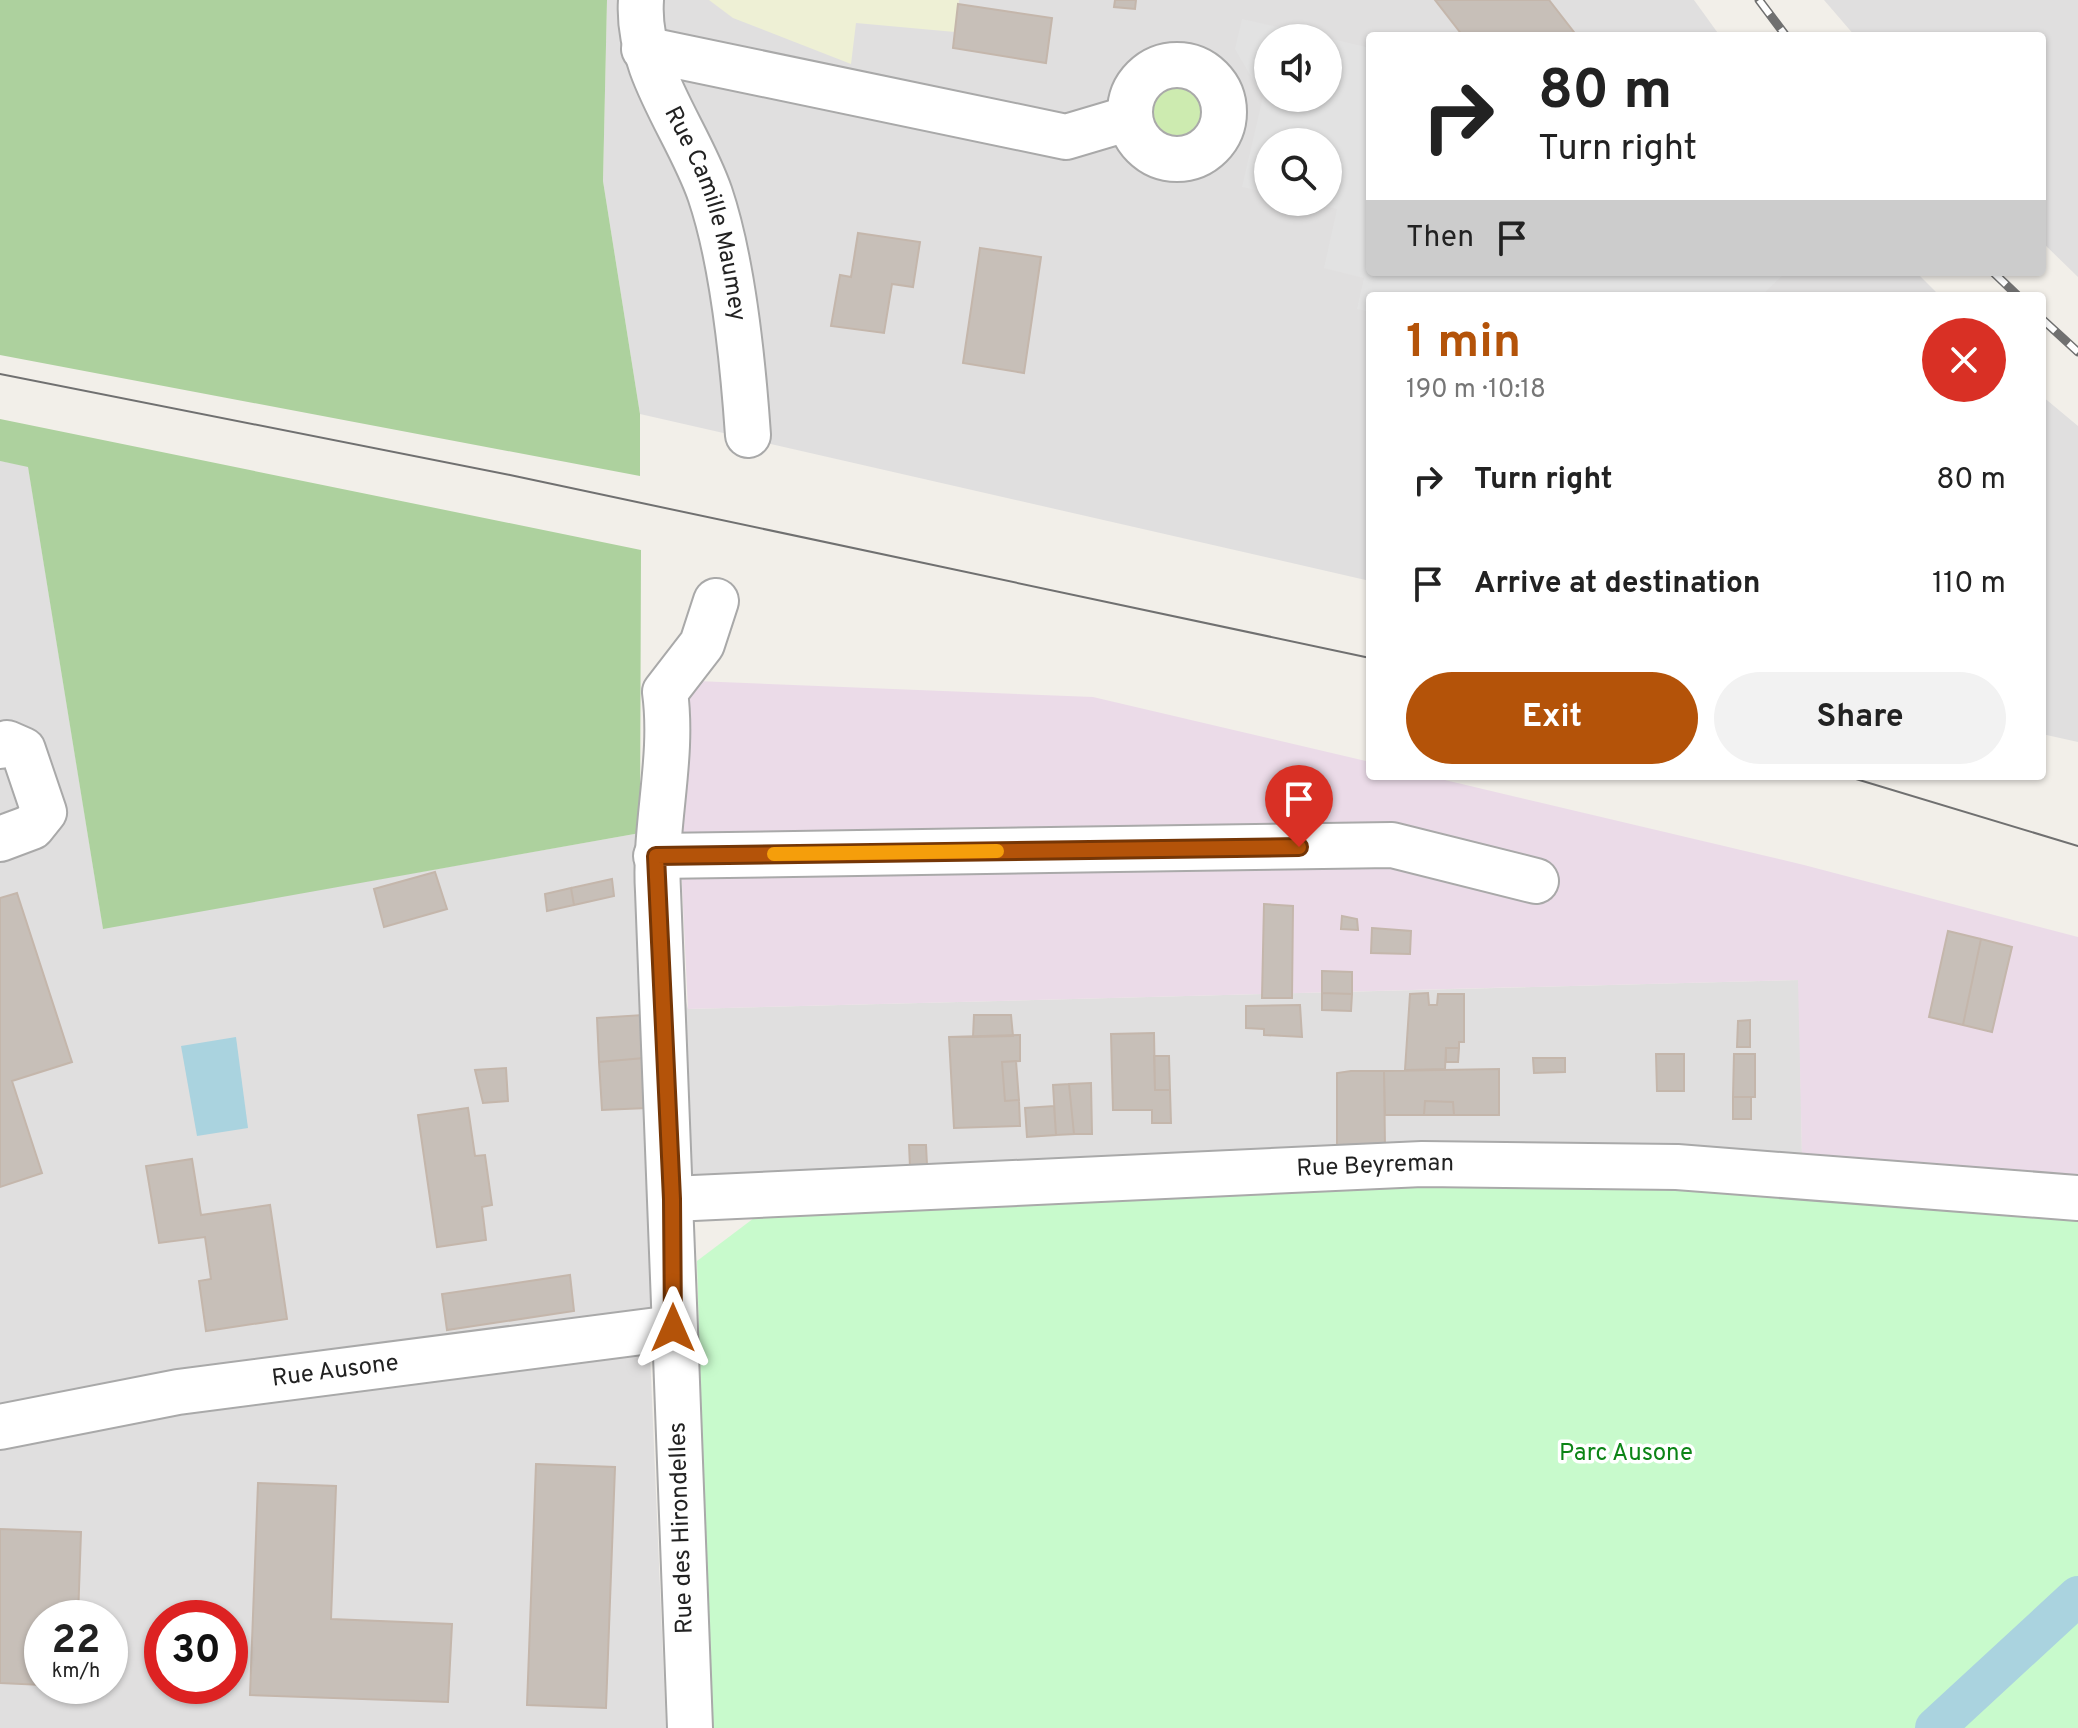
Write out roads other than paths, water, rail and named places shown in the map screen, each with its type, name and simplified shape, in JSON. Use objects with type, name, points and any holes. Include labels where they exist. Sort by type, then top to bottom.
[{"type":"street","name":"Rue Camille Maumey","points":[[641,0],[644,49],[710,193],[729,275],[748,435]]},
{"type":"street","points":[[644,49],[1066,137],[1130,118]]},
{"type":"street","points":[[673,1328],[672,1199],[656,856],[668,739],[665,692],[702,644],[716,601]]},
{"type":"street","points":[[0,746],[7,743],[23,750],[44,812],[32,827],[0,839]]},
{"type":"street","points":[[656,856],[1392,845],[1536,881]]},
{"type":"street","name":"Rue Beyreman","points":[[672,1199],[1422,1164],[1677,1167],[2078,1198]]},
{"type":"street","name":"Rue Ausone","points":[[0,1427],[178,1392],[673,1328]]},
{"type":"street","name":"Rue des Hirondelles","points":[[673,1328],[690,1728]]},
{"type":"water","points":[[236,1037],[248,1128],[197,1136],[181,1046]]},
{"type":"waterway","points":[[1935,1728],[2078,1596]]},
{"type":"tram line","points":[[0,374],[510,475],[1366,657]]},
{"type":"tram line","points":[[1859,780],[2078,846]]},
{"type":"railway","points":[[1759,0],[1783,32]]},
{"type":"railway","points":[[1997,276],[2014,292]]},
{"type":"railway","points":[[2046,323],[2078,352]]},
{"type":"park label","name":"Parc Ausone","points":[[1626,1454]]}]
